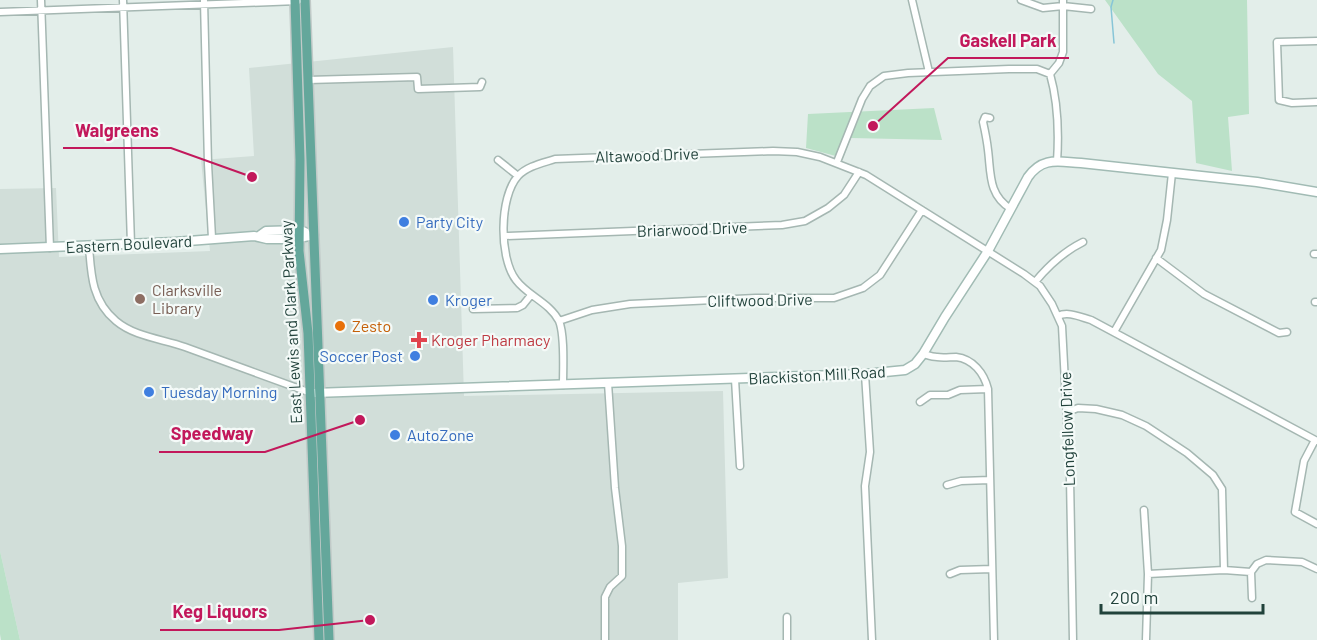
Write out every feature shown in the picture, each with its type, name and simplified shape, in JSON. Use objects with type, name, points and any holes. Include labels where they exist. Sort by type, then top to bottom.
[{"type":"main road","name":"East Lewis and Clark Parkway","points":[[300,1],[309,80],[314,235],[319,640]]},
{"type":"main road","name":"East Lewis and Clark Parkway","points":[[300,1],[300,262],[315,393],[330,640]]},
{"type":"main road","name":"Blackiston Mill Road","points":[[315,393],[865,374],[907,369],[915,364],[923,354],[988,251],[1033,170],[1046,162],[1081,163],[1257,182],[1317,192]]},
{"type":"main road","name":"Eastern Boulevard","points":[[0,249],[259,236],[266,231],[314,235]]},
{"type":"street","points":[[41,0],[50,248]]},
{"type":"street","points":[[912,0],[929,72]]},
{"type":"street","points":[[1021,0],[1043,8],[1063,3],[1090,9]]},
{"type":"street","points":[[0,12],[124,4],[300,1]]},
{"type":"street","points":[[204,2],[212,238]]},
{"type":"street","points":[[1050,74],[1059,63],[1063,52],[1063,3]]},
{"type":"street","points":[[124,4],[131,244]]},
{"type":"street","points":[[1317,40],[1276,42],[1280,100],[1292,103],[1317,102]]},
{"type":"street","points":[[837,162],[857,110],[870,86],[884,75],[1037,69],[1050,74]]},
{"type":"street","points":[[1050,74],[1055,93],[1057,162]]},
{"type":"street","points":[[309,80],[417,77],[418,89],[480,87],[482,82]]},
{"type":"street","points":[[990,118],[985,117],[982,122],[988,148],[991,180],[998,199],[1011,209]]},
{"type":"street","name":"Altawood Drive","points":[[518,176],[531,167],[555,159],[796,152],[837,162],[859,172],[884,185],[988,251]]},
{"type":"street","points":[[498,160],[518,176],[504,210],[505,253],[517,282],[547,306],[559,321],[563,385]]},
{"type":"street","name":"Briarwood Drive","points":[[505,236],[782,225],[805,221],[828,208],[844,195],[859,172]]},
{"type":"street","points":[[1114,332],[1161,250],[1172,173]]},
{"type":"street","name":"Cliftwood Drive","points":[[559,321],[592,310],[630,304],[756,298],[834,298],[863,288],[880,275],[922,210]]},
{"type":"street","points":[[1035,282],[1050,264],[1068,249],[1083,242]]},
{"type":"street","points":[[89,246],[96,294],[117,322],[133,331],[183,346],[315,393]]},
{"type":"street","name":"Longfellow Drive","points":[[988,251],[1040,286],[1052,304],[1062,326],[1070,478],[1073,640]]},
{"type":"street","points":[[1156,258],[1204,294],[1279,333],[1287,332]]},
{"type":"street","points":[[473,309],[517,308],[523,305],[531,295]]},
{"type":"street","points":[[1058,316],[1063,313],[1091,320],[1316,441],[1304,461],[1295,512],[1317,524]]},
{"type":"street","points":[[923,354],[937,358],[958,357],[970,362],[981,371],[986,379],[994,640]]},
{"type":"street","points":[[865,374],[870,452],[865,486],[872,640]]},
{"type":"street","points":[[735,379],[740,466]]},
{"type":"street","points":[[605,640],[605,597],[610,586],[622,576],[608,383]]},
{"type":"street","points":[[920,402],[930,395],[948,395],[960,390],[988,389]]},
{"type":"street","points":[[1067,412],[1078,408],[1096,409],[1122,415],[1146,426],[1187,453],[1213,475],[1222,489],[1224,570]]},
{"type":"street","points":[[947,485],[961,481],[990,480]]},
{"type":"street","points":[[1144,510],[1148,574],[1146,640]]},
{"type":"street","points":[[1252,598],[1251,572],[1257,564],[1266,560],[1302,562],[1317,569]]},
{"type":"street","points":[[950,574],[960,570],[992,569]]},
{"type":"street","points":[[1148,574],[1224,570],[1251,572]]},
{"type":"street","points":[[787,617],[787,640]]},
{"type":"shaded area","points":[[453,47],[464,396],[723,391],[728,578],[678,583],[678,640],[20,640],[0,551],[0,189],[56,188],[59,257],[210,251],[201,160],[254,156],[249,68]]},
{"type":"green space","points":[[1105,0],[1247,0],[1249,114],[1228,117],[1232,171],[1196,163],[1192,101],[1158,74]]},
{"type":"green space","points":[[934,108],[942,140],[851,138],[843,158],[806,148],[808,114]]},
{"type":"green space","points":[[0,551],[20,640],[1,640]]},
{"type":"waterway","points":[[1113,0],[1111,7],[1114,43]]},
{"type":"place","name":"Gaskell Park","points":[[873,126]]},
{"type":"place","name":"Walgreens","points":[[252,177]]},
{"type":"place","name":"Party City","points":[[404,222]]},
{"type":"place","name":"Clarksville Library","points":[[140,299]]},
{"type":"place","name":"Kroger","points":[[433,300]]},
{"type":"place","name":"Zesto","points":[[340,326]]},
{"type":"place","name":"Kroger Pharmacy","points":[[419,340]]},
{"type":"place","name":"Soccer Post","points":[[415,356]]},
{"type":"place","name":"Tuesday Morning","points":[[149,392]]},
{"type":"place","name":"Speedway","points":[[360,420]]},
{"type":"place","name":"AutoZone","points":[[395,435]]},
{"type":"place","name":"Keg Liquors","points":[[370,620]]}]
